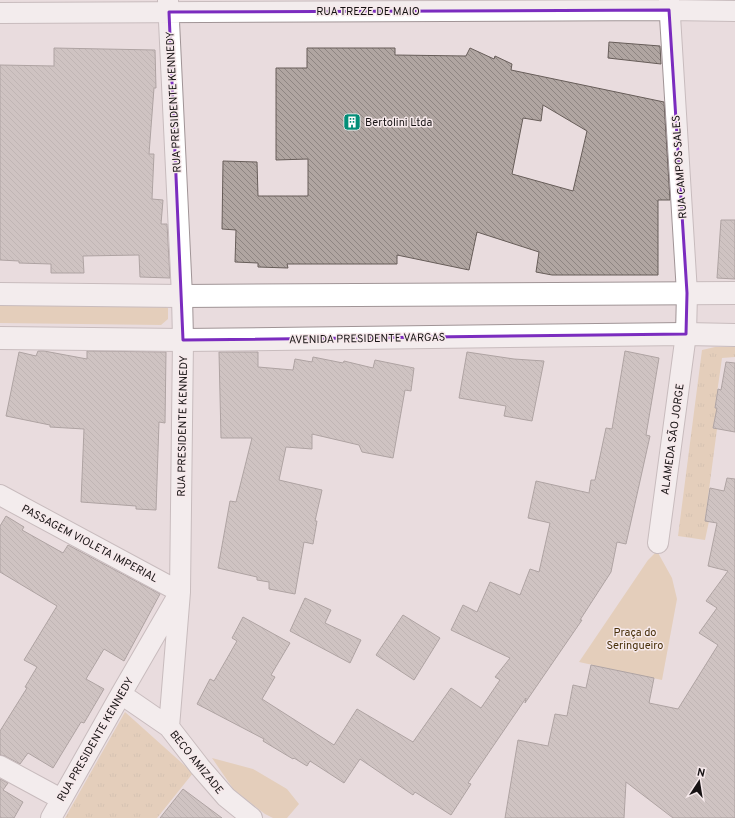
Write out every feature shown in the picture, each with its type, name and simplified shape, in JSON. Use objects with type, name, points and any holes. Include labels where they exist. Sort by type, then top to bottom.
[{"type":"street","name":"RUA TREZE DE MAIO","points":[[0,13],[169,6],[669,5],[735,11]]},
{"type":"street","name":"RUA CAMPOS SALES","points":[[669,5],[687,293],[686,334]]},
{"type":"street","name":"RUA PRESIDENTE KENNEDY","points":[[50,818],[180,592],[183,340],[169,6]]},
{"type":"street","points":[[0,294],[182,296],[735,293]]},
{"type":"street","name":"AVENIDA PRESIDENTE VARGAS","points":[[0,338],[183,340],[686,334],[735,335]]},
{"type":"street","name":"ALAMEDA SÃO JORGE","points":[[658,543],[686,334]]},
{"type":"street","name":"PASSAGEM VIOLETA IMPERIAL","points":[[0,495],[180,592]]},
{"type":"street","points":[[169,727],[180,592]]},
{"type":"street","name":"BECO AMIZADE","points":[[121,694],[169,727],[200,768],[226,797],[252,818]]},
{"type":"street","points":[[0,766],[61,799]]},
{"type":"highlighted area","points":[[669,10],[687,293],[686,334],[183,340],[169,12]]},
{"type":"green space","points":[[0,302],[159,304],[168,308],[168,319],[161,325],[0,323]]},
{"type":"green space","points":[[715,347],[735,347],[735,357],[722,358],[715,407],[717,408],[713,428],[717,429],[705,520],[709,521],[705,540],[678,536],[702,350]]},
{"type":"green space","name":"Praça do Seringueiro","points":[[657,551],[672,578],[677,599],[662,680],[579,662],[648,560]]},
{"type":"green space","points":[[125,712],[193,773],[157,818],[65,818]]},
{"type":"green space","points":[[212,758],[253,769],[287,789],[299,804],[287,818],[273,818],[265,814],[234,790]]},
{"type":"building","points":[[609,42],[660,46],[661,64],[608,58]]},
{"type":"building","points":[[54,48],[155,50],[156,88],[154,88],[149,154],[154,154],[152,199],[163,200],[161,224],[167,224],[170,278],[140,277],[139,255],[83,256],[84,273],[51,273],[51,264],[19,263],[19,261],[0,260],[0,65],[54,66]]},
{"type":"building","points":[[307,48],[395,48],[395,55],[466,56],[470,48],[494,59],[495,56],[512,64],[511,70],[664,102],[670,200],[658,200],[658,275],[552,275],[536,272],[539,252],[477,232],[469,270],[397,255],[397,264],[287,264],[288,268],[258,267],[258,263],[235,262],[236,230],[222,229],[223,161],[257,162],[258,196],[308,196],[308,159],[276,160],[276,68],[307,68]],"holes":[[[543,105],[587,131],[573,191],[512,174],[523,118],[541,121]]]},
{"type":"building","points":[[721,220],[735,220],[735,279],[717,278]]},
{"type":"building","points":[[38,351],[87,359],[87,351],[166,352],[165,423],[159,422],[156,510],[136,509],[136,506],[81,502],[84,429],[50,427],[50,425],[6,416],[19,352],[36,356]]},
{"type":"building","points":[[625,351],[659,358],[646,435],[650,436],[626,544],[617,542],[611,572],[580,620],[582,620],[468,783],[471,784],[451,815],[415,792],[413,795],[360,759],[344,783],[310,761],[307,766],[294,758],[293,759],[263,741],[264,739],[197,704],[210,679],[214,681],[237,641],[232,638],[243,617],[290,643],[271,675],[275,677],[262,699],[334,745],[357,709],[413,742],[451,688],[481,708],[500,680],[495,677],[510,658],[451,630],[463,605],[477,612],[490,582],[520,595],[530,569],[539,572],[550,523],[528,518],[536,481],[589,493],[591,480],[595,480],[606,428],[612,429]]},
{"type":"building","points":[[219,352],[258,352],[258,367],[293,370],[295,359],[312,362],[313,357],[343,363],[344,361],[373,368],[375,360],[414,368],[411,391],[405,390],[393,458],[362,452],[359,445],[312,434],[312,449],[286,447],[279,480],[322,490],[315,521],[317,521],[313,544],[304,542],[295,594],[269,589],[269,582],[257,580],[257,577],[218,568],[230,501],[236,502],[252,438],[221,438]]},
{"type":"building","points":[[467,352],[514,359],[544,361],[532,421],[504,416],[506,406],[459,398]]},
{"type":"building","points":[[726,362],[735,363],[735,432],[713,428],[717,408],[715,408],[718,389],[721,390]]},
{"type":"building","points":[[727,478],[735,479],[735,818],[673,818],[626,782],[624,818],[505,818],[518,740],[548,746],[555,714],[567,716],[573,685],[586,688],[591,665],[654,678],[649,703],[678,709],[718,645],[699,633],[717,608],[706,601],[728,571],[708,566],[717,523],[705,521],[710,488],[724,491]]},
{"type":"building","points":[[6,516],[24,527],[22,530],[63,553],[68,545],[160,594],[124,661],[104,649],[86,679],[104,689],[84,723],[81,722],[53,768],[28,753],[20,764],[0,755],[0,731],[27,688],[25,687],[37,667],[24,660],[57,606],[0,572],[0,526]]},
{"type":"building","points":[[305,598],[331,610],[325,623],[361,640],[350,663],[290,631]]},
{"type":"building","points":[[403,615],[440,638],[414,680],[376,655]]},
{"type":"building","points":[[0,779],[8,783],[3,790],[23,802],[14,818],[0,818]]},
{"type":"building","points":[[183,789],[222,818],[160,818]]},
{"type":"place","name":"Bertolini Ltda","points":[[352,122]]}]
